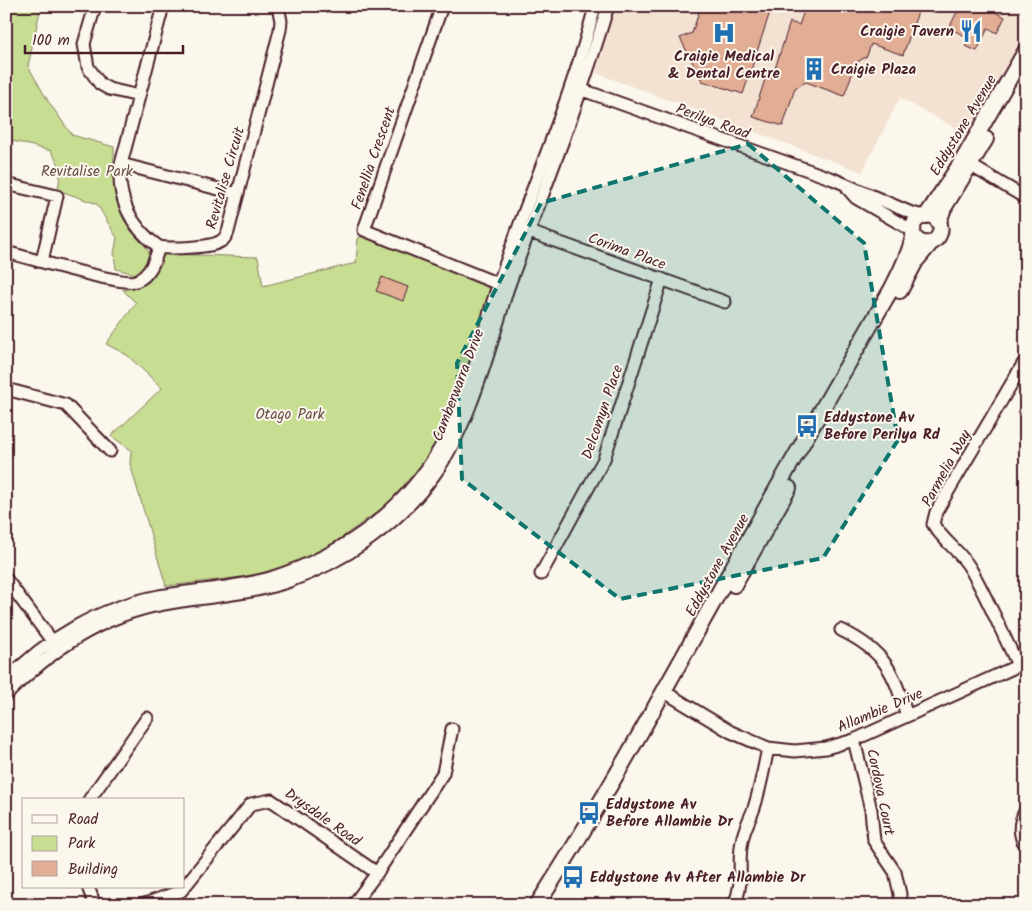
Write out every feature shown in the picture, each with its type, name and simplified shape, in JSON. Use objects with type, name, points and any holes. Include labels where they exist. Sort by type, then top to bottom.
[{"type":"main road","name":"Eddystone Avenue","points":[[939,222],[966,163],[1026,50]]},
{"type":"main road","name":"Eddystone Avenue","points":[[924,216],[966,163],[1026,69]]},
{"type":"main road","points":[[924,216],[933,217],[939,222],[941,228],[940,236],[931,244],[918,241],[913,233],[915,222],[924,216]]},
{"type":"main road","name":"Eddystone Avenue","points":[[549,905],[606,810],[738,559],[892,288],[906,260],[913,233]]},
{"type":"main road","name":"Eddystone Avenue","points":[[537,905],[667,693],[916,261],[931,244]]},
{"type":"street","points":[[96,6],[84,44],[88,67],[100,84],[109,89],[139,96]]},
{"type":"street","points":[[6,252],[124,282],[135,282],[151,268],[159,247],[143,234],[128,213],[119,177],[163,6]]},
{"type":"street","name":"Revitalise Circuit","points":[[159,247],[169,249],[219,243],[228,232],[280,30],[278,6]]},
{"type":"street","name":"Fenellia Crescent","points":[[442,6],[364,230],[504,286]]},
{"type":"street","name":"Camberwarra Drive","points":[[576,88],[595,6]]},
{"type":"street","name":"Camberwarra Drive","points":[[6,681],[86,622],[107,612],[156,597],[267,579],[294,570],[319,559],[371,528],[402,499],[416,483],[447,435],[458,412],[482,343],[486,323],[504,286],[524,230],[543,164],[576,88],[608,6]]},
{"type":"street","name":"Perilya Road","points":[[576,88],[833,179],[845,186],[909,212],[924,216]]},
{"type":"street","points":[[966,163],[1026,198]]},
{"type":"street","points":[[121,164],[238,194]]},
{"type":"street","points":[[6,184],[57,196],[42,261]]},
{"type":"street","name":"Perilya Road","points":[[845,186],[856,198],[913,233]]},
{"type":"street","name":"Corima Place","points":[[524,230],[725,302]]},
{"type":"street","name":"Delcomyn Place","points":[[540,574],[604,459],[662,279]]},
{"type":"street","name":"Parmelia Way","points":[[1022,663],[969,567],[957,550],[940,536],[933,524],[936,512],[1023,364],[1026,362]]},
{"type":"street","points":[[6,389],[66,405],[110,451]]},
{"type":"street","points":[[6,579],[55,645]]},
{"type":"street","points":[[841,630],[861,640],[876,652],[890,670],[907,716]]},
{"type":"street","name":"Camberwarra Drive","points":[[6,695],[55,645]]},
{"type":"street","name":"Allambie Drive","points":[[667,693],[732,732],[768,748],[795,751],[826,748],[854,740],[1022,663]]},
{"type":"street","points":[[90,798],[147,718]]},
{"type":"street","points":[[353,905],[377,873],[443,773],[452,729]]},
{"type":"street","name":"Cordova Court","points":[[854,740],[871,810],[874,841],[895,872],[900,894],[900,905]]},
{"type":"street","points":[[734,905],[740,886],[742,838],[754,809],[768,748]]},
{"type":"street","name":"Drysdale Road","points":[[185,886],[251,804],[271,800],[377,873]]},
{"type":"street","points":[[1026,810],[1020,818],[1019,830],[1026,847]]},
{"type":"street","points":[[88,888],[95,905]]},
{"type":"street","name":"Drysdale Road","points":[[142,905],[181,891],[183,888]]},
{"type":"highlighted area","points":[[748,144],[864,243],[898,440],[823,558],[620,599],[462,479],[457,363],[541,203]]},
{"type":"shaded area","name":"Craigie Plaza","points":[[615,6],[1026,6],[1026,39],[967,134],[900,98],[862,172],[596,73]]},
{"type":"green space","name":"Revitalise Park","points":[[6,6],[41,6],[28,66],[48,101],[72,135],[114,147],[114,179],[119,203],[149,252],[146,264],[135,274],[116,269],[114,254],[117,238],[97,204],[58,190],[61,168],[51,151],[6,139]]},
{"type":"green space","name":"Otago Park","points":[[365,235],[497,288],[482,343],[450,418],[425,460],[388,504],[312,559],[268,574],[166,586],[130,464],[131,450],[111,436],[162,388],[127,355],[106,344],[136,303],[123,290],[133,288],[164,254],[258,257],[263,286],[356,263],[358,238]]},
{"type":"building","points":[[701,6],[772,6],[743,94],[702,81],[680,38],[692,33]]},
{"type":"building","name":"Craigie Plaza","points":[[817,6],[879,6],[879,8],[919,9],[903,55],[871,44],[867,56],[856,63],[844,96],[806,82],[795,88],[783,126],[753,117],[766,76],[772,78],[790,22],[799,25],[805,8],[816,11]]},
{"type":"building","name":"Craigie Tavern","points":[[960,6],[998,6],[995,12],[1005,17],[997,33],[988,28],[977,51],[965,46],[969,38],[949,28]]},
{"type":"building","points":[[382,277],[408,287],[403,301],[376,291]]},
{"type":"place","name":"Craigie Tavern","points":[[971,31]]},
{"type":"place","name":"Craigie Medical & Dental Centre","points":[[724,33]]},
{"type":"place","name":"Craigie Plaza","points":[[814,69]]},
{"type":"place","name":"Eddystone Av Before Perilya Rd","points":[[807,426]]},
{"type":"place","name":"Eddystone Av Before Allambie Dr","points":[[589,813]]},
{"type":"place","name":"Eddystone Av After Allambie Dr","points":[[573,877]]}]
